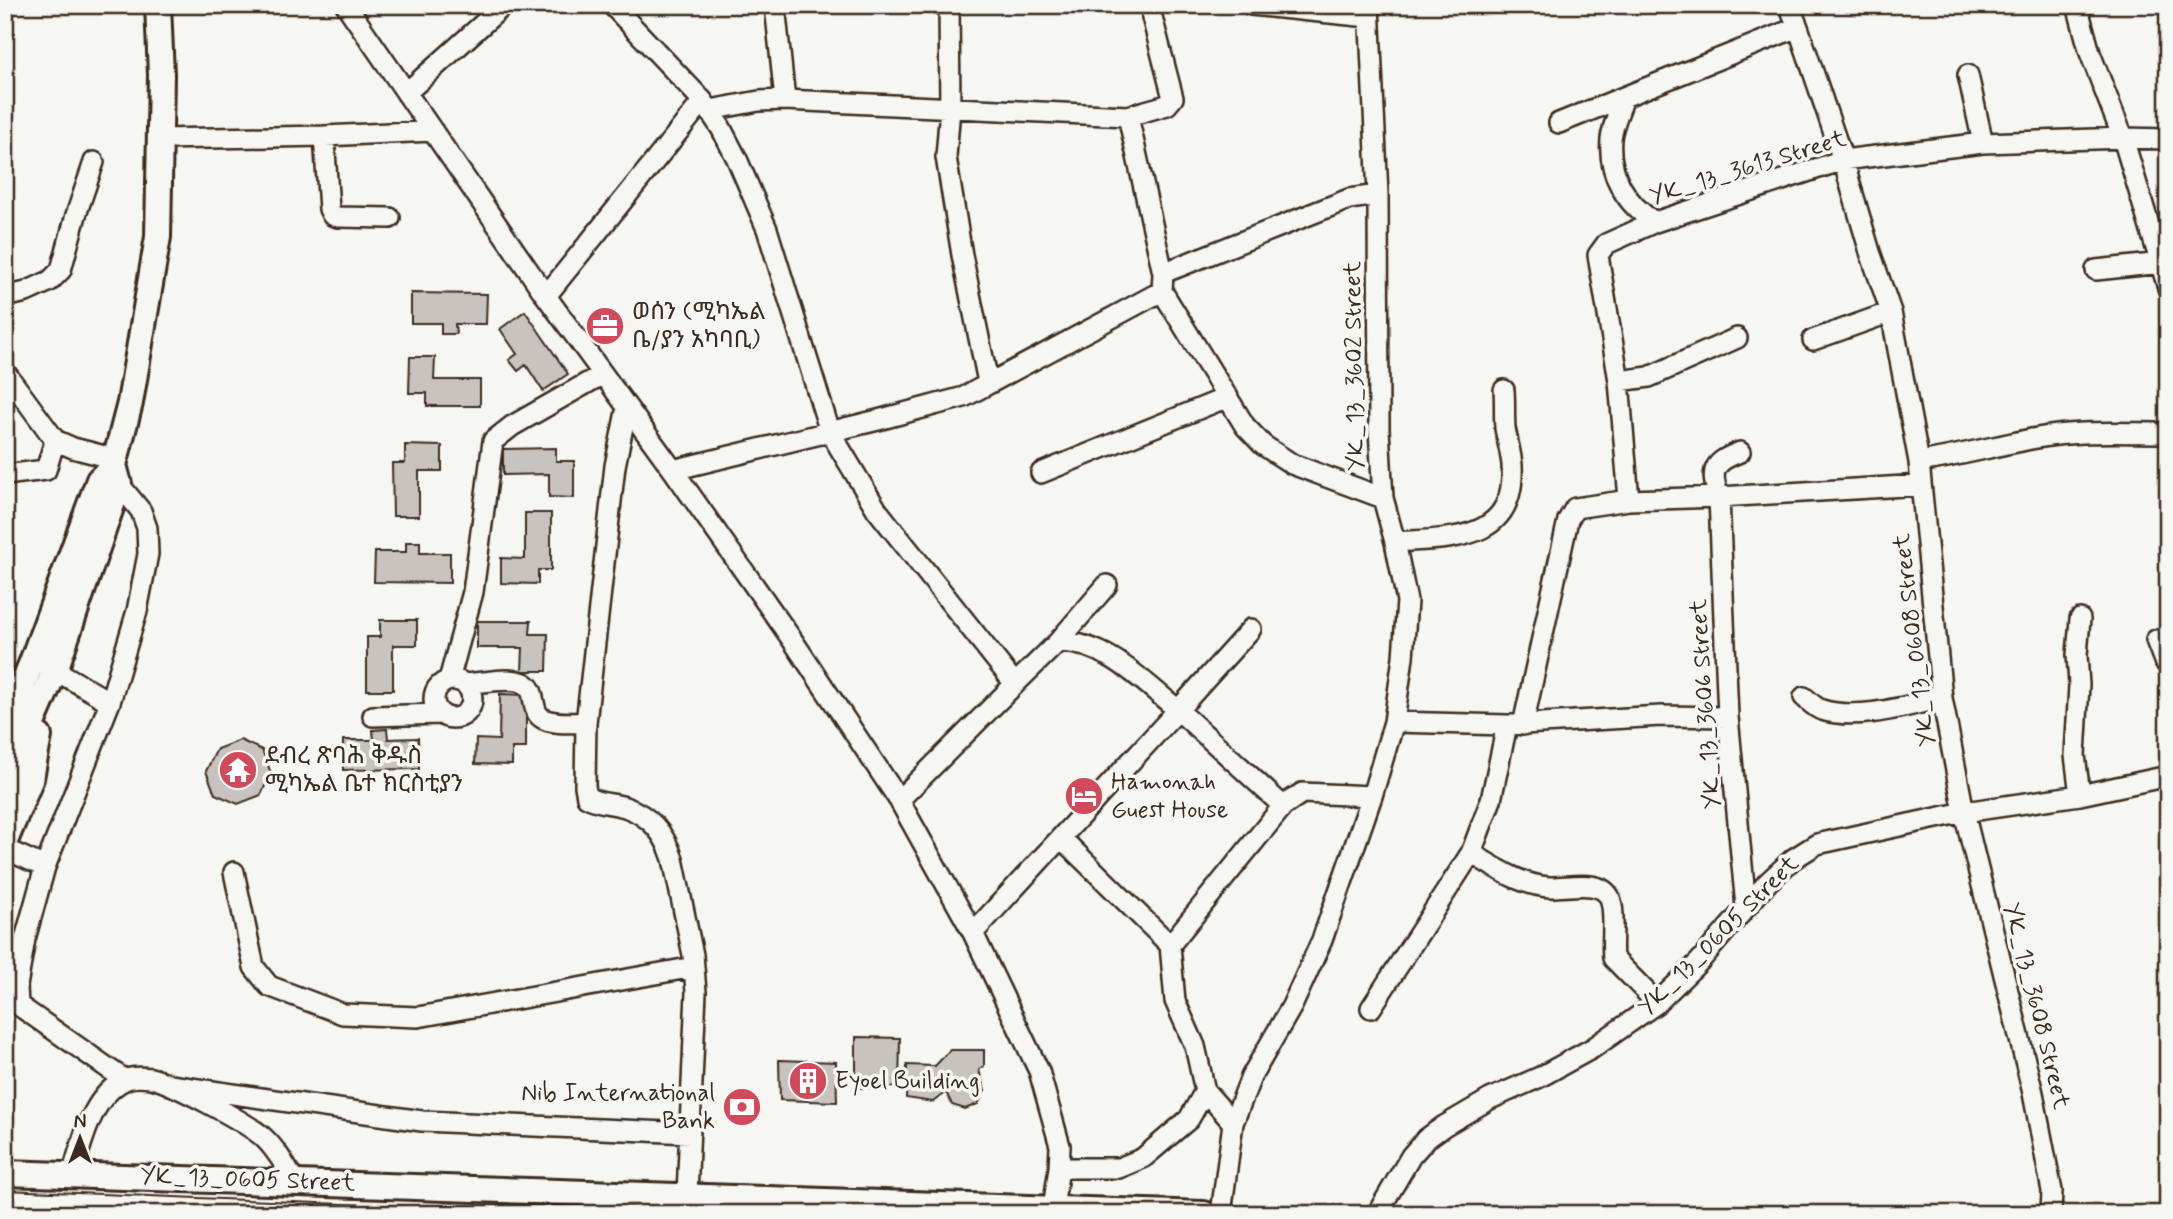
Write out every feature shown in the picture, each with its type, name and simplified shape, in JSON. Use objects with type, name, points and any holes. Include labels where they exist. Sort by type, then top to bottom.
[{"type":"main road","points":[[5,841],[31,778],[39,736],[44,666],[99,480],[116,469],[130,403],[158,237],[161,75],[159,5]]},
{"type":"main road","points":[[7,718],[44,666]]},
{"type":"main road","points":[[5,786],[40,707]]},
{"type":"main road","name":"YK_13_0605 Street","points":[[5,1172],[687,1195],[714,1205],[1053,1208],[1204,1214]]},
{"type":"street","points":[[346,5],[546,296],[793,641],[899,800],[973,933],[1040,1071],[1060,1146],[1053,1208]]},
{"type":"street","points":[[406,93],[504,5]]},
{"type":"street","points":[[612,5],[707,106],[737,159],[767,229],[830,432],[877,510],[1015,684]]},
{"type":"street","points":[[775,5],[785,100]]},
{"type":"street","points":[[949,5],[950,108],[946,157],[962,255],[988,382]]},
{"type":"street","points":[[1251,5],[1369,11]]},
{"type":"street","points":[[1789,5],[1843,160],[1870,253],[1891,312],[1919,462],[2039,438],[2080,433],[2168,433]]},
{"type":"street","points":[[2077,5],[2090,53],[2123,138],[2168,288]]},
{"type":"street","name":"YK_13_3602 Street","points":[[1221,1214],[1233,1123],[1251,1077],[1293,1006],[1322,940],[1372,796],[1394,722],[1406,634],[1406,601],[1395,541],[1383,498],[1379,429],[1378,195],[1369,11]]},
{"type":"street","points":[[546,296],[707,106],[785,100],[1128,116],[1167,105],[1173,98],[1152,17]]},
{"type":"street","points":[[1559,123],[1798,27]]},
{"type":"street","points":[[1968,75],[1983,143]]},
{"type":"street","points":[[1624,97],[1611,138],[1612,165],[1619,185],[1629,201],[1655,222]]},
{"type":"street","points":[[1128,116],[1162,282],[1245,426],[1262,445],[1292,464],[1383,498]]},
{"type":"street","points":[[160,139],[433,131]]},
{"type":"street","points":[[324,136],[331,215],[390,218]]},
{"type":"street","name":"YK_13_3613 Street","points":[[1629,500],[1619,380],[1598,255],[1606,244],[1655,222],[1843,160],[1983,143],[2168,139]]},
{"type":"street","points":[[5,297],[50,281],[61,270],[94,162]]},
{"type":"street","points":[[673,470],[964,397],[1162,282],[1349,199],[1378,195]]},
{"type":"street","points":[[2096,270],[2162,263]]},
{"type":"street","points":[[1812,340],[1891,312]]},
{"type":"street","points":[[1619,380],[1649,377],[1737,338]]},
{"type":"street","points":[[5,373],[55,440],[116,469],[141,511],[147,528],[148,554],[138,611],[110,702],[45,867],[25,939],[17,986],[18,1005],[125,1080]]},
{"type":"street","points":[[457,682],[473,592],[492,441],[512,426],[603,374]]},
{"type":"street","points":[[1395,541],[1467,535],[1492,523],[1502,513],[1510,496],[1512,481],[1512,462],[1505,428],[1504,390]]},
{"type":"street","points":[[1041,473],[1228,397]]},
{"type":"street","points":[[627,407],[615,466],[586,723],[585,786],[587,797],[593,801],[625,808],[652,821],[668,843],[676,871],[694,967],[696,992],[687,1195]]},
{"type":"street","points":[[5,475],[46,470],[55,440]]},
{"type":"street","name":"YK_13_3606 Street","points":[[1740,452],[1723,458],[1715,468],[1715,486],[1719,497],[1728,716],[1746,907]]},
{"type":"street","name":"YK_13_0608 Street","points":[[1919,462],[1942,698],[1964,812]]},
{"type":"street","points":[[1371,1008],[1471,853],[1492,800],[1508,725],[1568,520],[1575,508],[1629,500],[1921,485]]},
{"type":"street","points":[[899,800],[1058,642],[1107,585]]},
{"type":"street","points":[[2080,619],[2075,755],[2080,796]]},
{"type":"street","points":[[973,933],[1251,629]]},
{"type":"street","points":[[2156,640],[2168,665]]},
{"type":"street","points":[[1058,642],[1077,642],[1112,657],[1178,710],[1283,806]]},
{"type":"street","points":[[44,666],[110,702]]},
{"type":"street","points":[[441,714],[434,698],[441,684],[512,680],[529,686],[533,692],[537,714],[543,719],[586,723]]},
{"type":"street","points":[[373,716],[441,714],[457,717],[465,714],[472,698],[470,690],[457,682]]},
{"type":"street","points":[[1804,697],[1819,710],[1839,713],[1863,713],[1942,698]]},
{"type":"street","points":[[1394,722],[1508,725],[1661,716],[1728,716]]},
{"type":"street","name":"YK_13_0605 Street","points":[[1377,1214],[1411,1156],[1426,1139],[1490,1099],[1540,1077],[1593,1048],[1657,1003],[1699,962],[1768,882],[1793,859],[1818,844],[1964,812],[2080,796],[2168,776]]},
{"type":"street","points":[[1170,945],[1283,806],[1302,793],[1372,796]]},
{"type":"street","name":"YK_13_3608 Street","points":[[1964,812],[2033,1093],[2051,1182],[2051,1214]]},
{"type":"street","points":[[1061,838],[1170,945],[1175,1001],[1195,1046],[1205,1091],[1233,1123]]},
{"type":"street","points":[[5,849],[45,867]]},
{"type":"street","points":[[1471,853],[1498,869],[1534,884],[1548,887],[1591,886],[1603,890],[1610,899],[1613,958],[1657,1003]]},
{"type":"street","points":[[234,872],[254,967],[269,986],[343,1014],[418,1017],[694,967]]},
{"type":"street","points":[[72,1175],[89,1119],[103,1097],[125,1080],[139,1077],[152,1078],[170,1085],[264,1137],[295,1182]]},
{"type":"street","points":[[170,1085],[422,1121],[690,1133]]},
{"type":"street","points":[[1059,1168],[1119,1168],[1143,1158],[1189,1119],[1205,1091]]},
{"type":"building","points":[[411,293],[487,294],[486,324],[455,324],[456,334],[441,334],[441,323],[411,323]]},
{"type":"building","points":[[525,311],[568,374],[543,391],[526,365],[518,371],[509,360],[517,354],[500,329]]},
{"type":"building","points":[[410,357],[435,357],[434,380],[480,380],[480,406],[427,406],[427,393],[409,393]]},
{"type":"building","points":[[405,445],[442,446],[442,471],[419,471],[419,516],[393,516],[392,463],[405,463]]},
{"type":"building","points":[[556,448],[556,461],[574,461],[574,498],[549,497],[549,474],[503,475],[503,449]]},
{"type":"building","points":[[525,513],[551,513],[551,570],[538,570],[538,584],[501,583],[501,558],[525,559]]},
{"type":"building","points":[[406,542],[420,542],[420,553],[450,553],[450,583],[374,582],[375,552],[406,552]]},
{"type":"building","points":[[380,620],[417,620],[417,645],[393,645],[393,690],[367,690],[367,637],[380,637]]},
{"type":"building","points":[[477,621],[531,621],[530,634],[548,634],[547,671],[522,671],[523,648],[477,648]]},
{"type":"building","points":[[500,694],[526,695],[526,748],[512,748],[512,765],[475,764],[476,739],[499,740]]},
{"type":"building","points":[[387,729],[388,739],[418,738],[419,769],[343,770],[343,740],[374,740],[373,730]]},
{"type":"building","points":[[240,740],[262,750],[271,773],[261,795],[238,804],[215,794],[206,771],[217,749]]},
{"type":"building","points":[[856,1037],[900,1038],[899,1087],[856,1088]]},
{"type":"building","points":[[950,1050],[984,1050],[984,1066],[979,1070],[985,1091],[978,1104],[965,1109],[952,1105],[946,1092],[933,1102],[906,1098],[907,1065],[935,1066]]},
{"type":"building","name":"Eyoel Building","points":[[779,1060],[836,1062],[837,1102],[780,1100]]},
{"type":"tram line","points":[[5,1190],[579,1214]]},
{"type":"tram line","points":[[5,1207],[225,1214]]},
{"type":"place","name":"ወሰን (ሚካኤል ቤ/ያን አካባቢ)","points":[[605,326]]},
{"type":"place","name":"ደብረ ጽባሕ ቅዱስ ሚካኤል ቤተ ክርስቲያን","points":[[238,770]]},
{"type":"place","name":"Hamonah Guest House","points":[[1084,796]]},
{"type":"place","name":"Eyoel Building","points":[[808,1081]]},
{"type":"place","name":"Nib International Bank","points":[[742,1107]]}]
